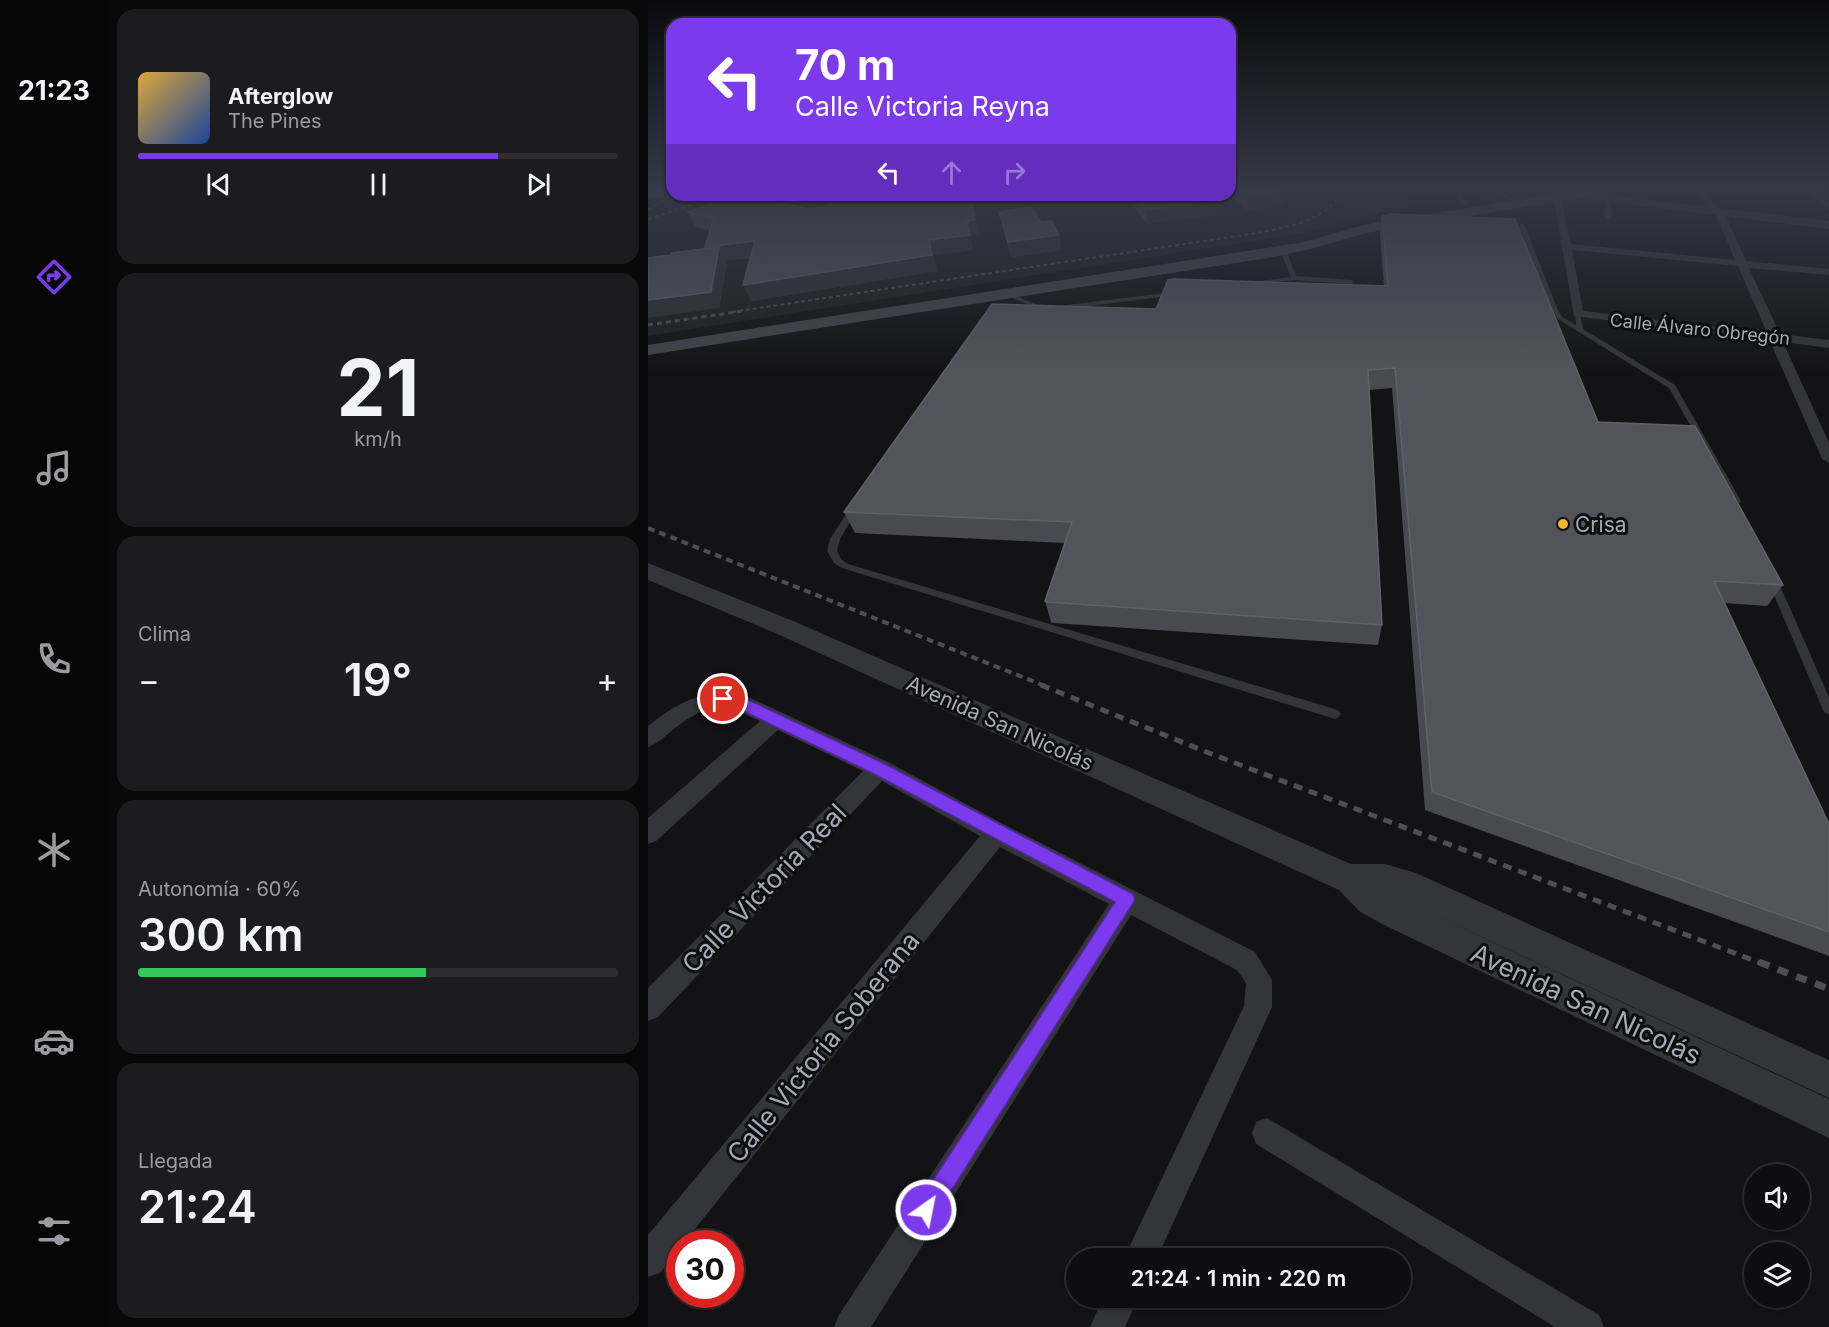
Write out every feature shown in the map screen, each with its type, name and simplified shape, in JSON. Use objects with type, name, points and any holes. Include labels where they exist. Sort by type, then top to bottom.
[{"type":"main road","points":[[648,344],[1244,250]]},
{"type":"main road","points":[[648,350],[1283,250]]},
{"type":"street","points":[[1568,250],[1577,311]]},
{"type":"street","points":[[1598,250],[1829,272]]},
{"type":"street","points":[[1737,250],[1775,338],[1825,440],[1829,459]]},
{"type":"street","name":"Calle Álvaro Obregón","points":[[1577,311],[1829,344]]},
{"type":"street","name":"Avenida San Nicolás","points":[[648,571],[793,631],[1350,879],[1370,900],[1394,913],[1829,1119]]},
{"type":"street","points":[[648,738],[687,709],[714,699],[735,700],[880,769],[997,833],[1246,961],[1259,980],[1258,1007],[1145,1248]]},
{"type":"street","points":[[648,833],[777,719]]},
{"type":"street","name":"Calle Victoria Real","points":[[648,1007],[880,769]]},
{"type":"street","name":"Calle Victoria Soberana","points":[[648,1262],[997,833]]},
{"type":"street","name":"Avenida San Nicolás","points":[[1350,879],[1385,879],[1405,884],[1829,1079]]},
{"type":"street","points":[[851,1327],[1126,900]]},
{"type":"street","points":[[1689,1053],[1694,1017]]},
{"type":"street","points":[[1267,1133],[1587,1327]]},
{"type":"street","points":[[1107,1327],[1116,1308]]},
{"type":"lane","points":[[1283,250],[1294,278]]},
{"type":"lane","points":[[1531,250],[1560,318],[1672,387],[1742,510]]},
{"type":"lane","points":[[1247,284],[1294,278],[1351,282]]},
{"type":"lane","points":[[1026,313],[1188,292]]},
{"type":"lane","points":[[1005,294],[1047,310]]},
{"type":"lane","points":[[1577,311],[1580,330]]},
{"type":"lane","points":[[860,501],[840,529],[832,550],[837,561],[845,566],[1335,714]]},
{"type":"lane","points":[[1769,572],[1829,710]]},
{"type":"shaded area","points":[[648,250],[1196,250],[648,336]]},
{"type":"building","points":[[718,250],[711,292],[648,300],[648,258],[672,253]]},
{"type":"building","points":[[753,250],[931,250],[932,255],[743,285]]},
{"type":"building","points":[[1385,250],[1528,250],[1598,422],[1695,426],[1783,585],[1714,581],[1829,824],[1829,932],[1432,792],[1395,368],[1368,370],[1382,625],[1047,602],[1045,601],[1072,522],[844,512],[992,304],[1156,309],[1168,280],[1174,279],[1388,286]]},
{"type":"railway","points":[[732,312],[1145,250]]},
{"type":"railway","points":[[648,325],[742,311]]},
{"type":"railway","points":[[648,528],[1045,686]]},
{"type":"railway","points":[[1041,685],[1209,753],[1763,964]]},
{"type":"railway","points":[[1759,962],[1829,989]]},
{"type":"place","name":"Crisa","points":[[1563,524]]},
{"type":"route","points":[[723,699],[735,700],[880,769],[1126,900],[926,1210]]}]
